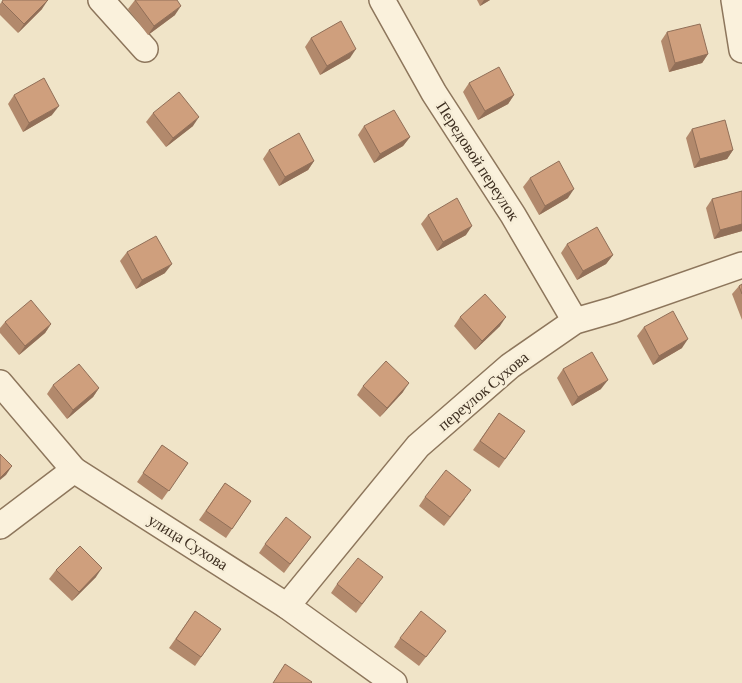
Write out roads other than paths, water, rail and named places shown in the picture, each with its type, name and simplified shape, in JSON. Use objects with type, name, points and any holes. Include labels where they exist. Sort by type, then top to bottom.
[{"type":"street","points":[[101,0],[145,48]]},
{"type":"street","name":"Передовой переулок","points":[[382,0],[434,93],[513,215],[575,321]]},
{"type":"street","points":[[734,0],[742,50]]},
{"type":"street","name":"переулок Сухова","points":[[287,606],[418,446],[510,366],[575,321],[613,310],[742,265]]},
{"type":"street","name":"улица Сухова","points":[[0,383],[74,470],[287,606],[394,683]]},
{"type":"street","points":[[0,526],[74,470]]}]
